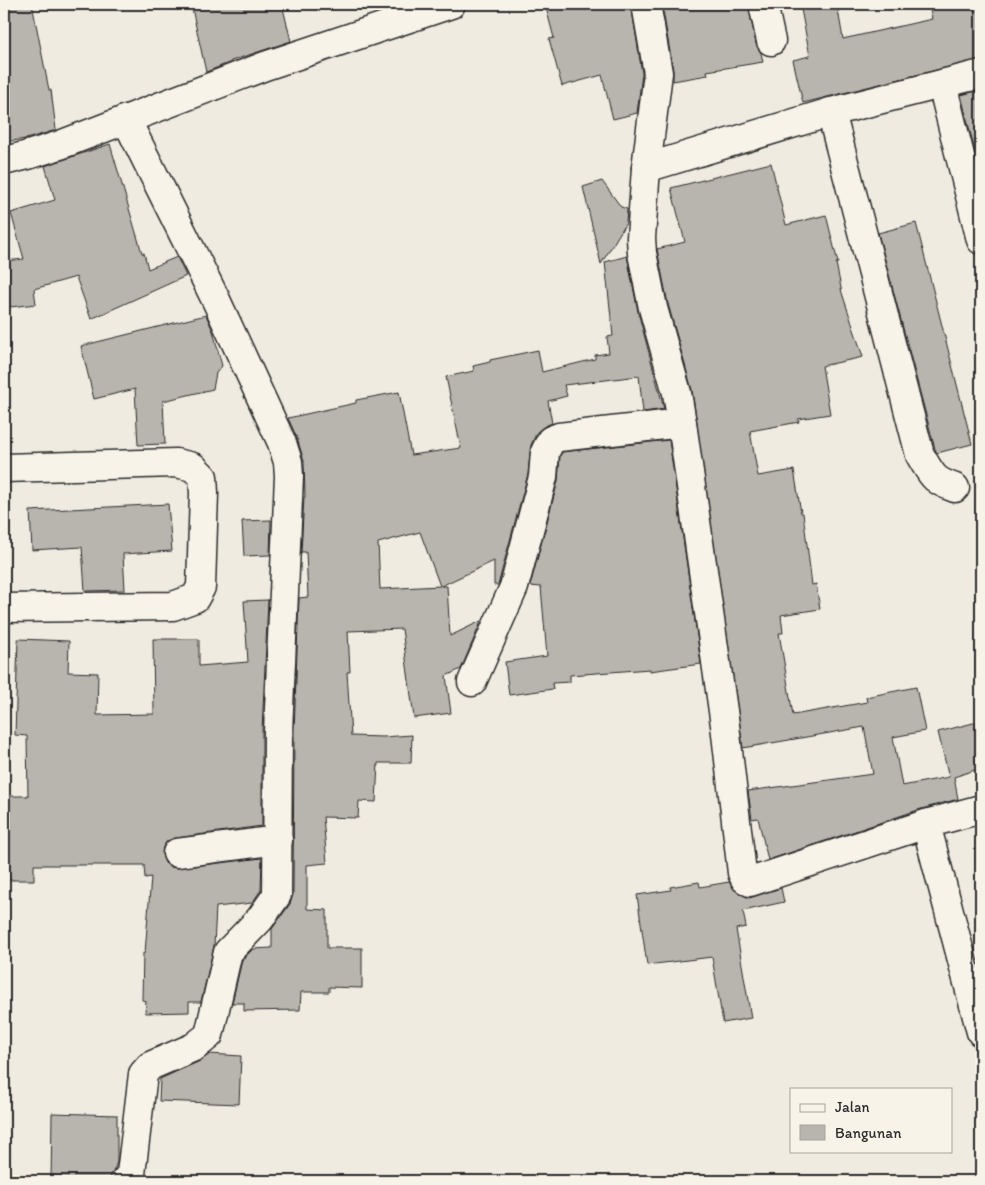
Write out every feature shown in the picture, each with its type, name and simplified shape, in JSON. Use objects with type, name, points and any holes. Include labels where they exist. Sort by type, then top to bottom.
[{"type":"street","points":[[4,161],[60,145],[265,66],[451,4]]},
{"type":"street","points":[[646,4],[658,72],[646,168],[641,238],[642,253],[653,308],[677,393],[682,423],[726,725],[742,873],[750,882],[926,824],[981,808]]},
{"type":"street","points":[[763,4],[770,41]]},
{"type":"street","points":[[646,168],[831,112],[981,74]]},
{"type":"street","points":[[942,84],[981,240]]},
{"type":"street","points":[[831,112],[920,455],[932,476],[940,483],[954,488]]},
{"type":"street","points":[[125,1181],[131,1174],[143,1074],[150,1066],[194,1047],[209,1035],[228,952],[260,919],[277,895],[278,732],[289,476],[288,462],[282,443],[216,300],[126,119]]},
{"type":"street","points":[[472,682],[514,587],[543,477],[545,452],[551,440],[560,437],[682,423]]},
{"type":"street","points":[[4,468],[176,463],[193,467],[202,477],[204,493],[201,587],[195,598],[172,606],[4,608]]},
{"type":"street","points":[[926,824],[981,1032]]},
{"type":"street","points":[[177,853],[278,840]]},
{"type":"building","points":[[4,4],[32,4],[49,90],[51,90],[56,130],[26,139],[4,142]]},
{"type":"building","points":[[191,4],[282,4],[291,41],[231,61],[206,72]]},
{"type":"building","points":[[545,4],[631,4],[642,73],[637,113],[613,119],[602,75],[562,86],[549,39],[554,38]]},
{"type":"building","points":[[662,4],[748,4],[756,44],[763,62],[707,71],[708,75],[673,81],[673,70]]},
{"type":"building","points":[[800,4],[837,4],[843,39],[932,19],[930,10],[958,4],[981,4],[981,59],[803,103],[793,60],[810,56]]},
{"type":"building","points":[[981,90],[981,166],[979,167],[961,95]]},
{"type":"building","points":[[110,144],[148,269],[177,257],[186,276],[91,319],[76,277],[34,289],[36,304],[10,307],[5,261],[24,259],[11,213],[55,200],[45,166]]},
{"type":"building","points":[[771,163],[786,225],[826,215],[838,263],[836,263],[842,293],[863,357],[822,366],[830,414],[798,419],[799,422],[750,431],[758,476],[794,470],[801,513],[803,513],[812,585],[816,584],[820,609],[781,615],[783,633],[779,633],[793,715],[867,702],[866,697],[916,687],[925,731],[893,737],[902,786],[949,777],[938,732],[981,721],[981,768],[954,777],[958,799],[921,809],[768,860],[758,818],[752,819],[748,791],[873,774],[864,727],[743,748],[692,390],[668,304],[657,249],[685,242],[671,188]]},
{"type":"building","points":[[602,181],[621,207],[627,209],[626,223],[601,264],[583,187]]},
{"type":"building","points":[[916,223],[972,444],[937,453],[878,233]]},
{"type":"building","points":[[627,256],[638,312],[664,409],[643,412],[639,376],[564,385],[567,396],[548,401],[552,423],[537,432],[531,445],[528,474],[498,585],[494,585],[494,561],[441,586],[447,586],[450,636],[481,621],[461,669],[446,676],[451,713],[414,718],[402,629],[348,631],[350,672],[347,672],[351,736],[383,737],[412,735],[411,763],[378,763],[376,802],[359,801],[358,818],[323,817],[327,863],[307,865],[307,909],[327,910],[327,948],[362,948],[362,988],[329,987],[329,992],[301,992],[300,1010],[244,1011],[244,1003],[232,1003],[242,960],[253,949],[272,948],[272,929],[290,904],[293,895],[294,732],[299,598],[308,597],[306,552],[301,552],[305,497],[304,461],[288,418],[356,403],[356,400],[399,392],[411,455],[461,448],[446,377],[474,371],[473,366],[490,362],[490,360],[538,350],[542,372],[595,359],[595,355],[609,353],[607,337],[613,336],[605,262]],"holes":[[[420,532],[440,586],[380,589],[378,543]]]},
{"type":"building","points":[[206,315],[213,331],[222,366],[216,373],[213,389],[163,401],[165,444],[138,445],[135,389],[94,399],[81,346]]},
{"type":"building","points":[[669,440],[701,664],[650,671],[650,669],[570,675],[570,682],[552,683],[553,689],[509,695],[505,662],[547,656],[541,587],[530,586],[558,481],[562,452]]},
{"type":"building","points":[[168,504],[172,551],[123,554],[125,590],[85,591],[82,547],[32,550],[30,511]]},
{"type":"building","points":[[271,520],[270,555],[244,556],[242,521]]},
{"type":"building","points":[[268,600],[262,731],[262,826],[175,838],[167,841],[163,847],[162,854],[165,863],[171,867],[178,868],[262,858],[261,890],[252,903],[216,907],[214,946],[201,1002],[189,1002],[189,1012],[145,1013],[146,1001],[142,1000],[143,953],[145,953],[151,877],[145,878],[144,865],[34,865],[34,880],[4,880],[4,796],[28,796],[27,736],[15,735],[18,639],[69,641],[68,672],[98,673],[97,715],[154,714],[153,639],[199,639],[199,666],[248,662],[244,601]]},
{"type":"building","points":[[699,882],[700,887],[729,882],[737,892],[749,898],[781,888],[784,902],[743,911],[746,927],[736,929],[751,1018],[723,1023],[712,957],[647,965],[637,895],[671,890],[670,887]]},
{"type":"building","points":[[210,1054],[241,1056],[239,1104],[159,1101],[160,1079],[200,1061]]},
{"type":"building","points":[[52,1113],[117,1115],[117,1162],[110,1181],[51,1181]]}]
